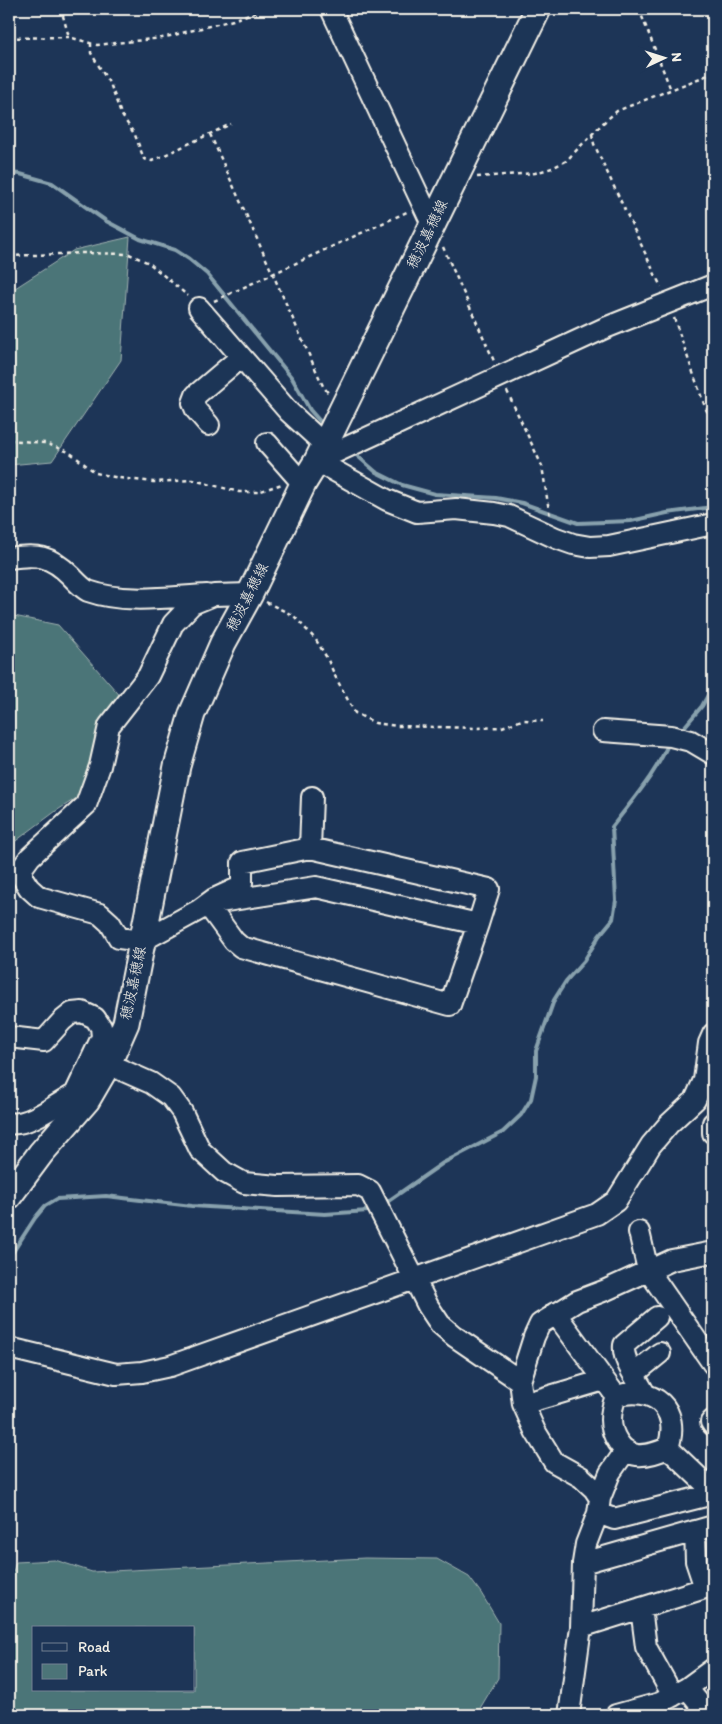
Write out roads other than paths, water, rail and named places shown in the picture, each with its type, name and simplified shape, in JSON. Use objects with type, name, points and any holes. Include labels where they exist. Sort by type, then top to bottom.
[{"type":"main road","name":"穂波嘉穂線","points":[[9,1196],[81,1097],[108,1064],[126,1023],[177,766],[192,714],[223,643],[250,594],[300,479],[321,453],[344,406],[427,215],[455,178],[538,9]]},
{"type":"street","points":[[331,9],[427,215]]},
{"type":"street","points":[[321,453],[596,332],[713,285]]},
{"type":"street","points":[[199,308],[289,412],[321,453],[387,500],[417,512],[456,510],[509,516],[572,544],[590,547],[609,546],[713,524]]},
{"type":"street","points":[[209,425],[196,410],[193,403],[196,395],[241,357]]},
{"type":"street","points":[[267,443],[300,479]]},
{"type":"street","points":[[9,558],[28,555],[43,556],[60,565],[86,590],[110,596],[137,598],[250,594]]},
{"type":"street","points":[[207,904],[234,941],[241,946],[450,1005],[478,924],[488,888],[310,848],[242,862],[242,883],[238,888],[207,904],[142,941],[119,938],[110,923],[100,914],[39,897],[29,888],[22,877],[22,868],[30,857],[86,804],[100,766],[109,726],[148,676],[173,624],[192,604],[214,595]]},
{"type":"street","points":[[603,731],[671,736],[691,740],[713,754]]},
{"type":"street","points":[[310,848],[312,798]]},
{"type":"street","points":[[207,904],[316,887],[478,924]]},
{"type":"street","points":[[9,1037],[44,1041],[72,1012],[82,1012],[95,1018],[101,1027],[102,1037],[81,1097],[25,1122],[9,1123]]},
{"type":"street","points":[[9,1348],[116,1374],[142,1372],[170,1366],[597,1214],[616,1201],[651,1145],[669,1124],[695,1100],[704,1080],[709,1043],[713,1034]]},
{"type":"street","points":[[108,1064],[151,1084],[171,1097],[182,1112],[200,1150],[224,1172],[244,1184],[278,1186],[358,1185],[370,1191],[414,1280],[440,1324],[454,1336],[520,1380]]},
{"type":"street","points":[[713,1123],[713,1133]]},
{"type":"street","points":[[639,1232],[648,1270],[713,1364]]},
{"type":"street","points":[[713,1252],[672,1260],[577,1301],[555,1314],[540,1324],[527,1355],[520,1380],[523,1404],[535,1432],[554,1462],[580,1477],[594,1489],[599,1505],[614,1519],[713,1493]]},
{"type":"street","points":[[555,1314],[616,1396],[611,1420],[613,1432],[618,1442],[635,1455],[644,1455],[668,1448]]},
{"type":"street","points":[[645,1394],[623,1351],[624,1345],[657,1317]]},
{"type":"street","points":[[634,1374],[660,1352]]},
{"type":"street","points":[[523,1404],[604,1380]]},
{"type":"street","points":[[616,1396],[635,1392],[645,1394],[665,1408],[671,1420],[672,1435],[668,1448]]},
{"type":"street","points":[[713,1420],[711,1422],[713,1425]]},
{"type":"street","points":[[668,1448],[713,1493]]},
{"type":"street","points":[[569,1715],[581,1628],[583,1563],[586,1544],[610,1473],[626,1450]]},
{"type":"street","points":[[581,1628],[705,1588],[696,1561],[704,1528],[583,1563]]},
{"type":"street","points":[[641,1608],[646,1647],[670,1701],[709,1715]]},
{"type":"street","points":[[616,1715],[670,1701],[713,1669]]},
{"type":"waterway","points":[[9,173],[20,174],[52,183],[106,221],[140,239],[175,250],[189,259],[207,274],[292,378],[310,410],[325,427]]},
{"type":"waterway","points":[[353,452],[376,472],[402,485],[435,494],[496,498],[522,503],[578,523],[631,521],[667,513],[713,507]]},
{"type":"waterway","points":[[681,731],[702,706],[713,686]]},
{"type":"waterway","points":[[384,1204],[443,1163],[503,1132],[521,1115],[531,1099],[536,1076],[536,1051],[554,1000],[613,919],[616,900],[612,827],[651,776],[669,742]]},
{"type":"waterway","points":[[708,1093],[713,1087]]},
{"type":"waterway","points":[[9,1258],[35,1218],[45,1206],[57,1199],[106,1196],[192,1206],[325,1214],[373,1209]]}]
